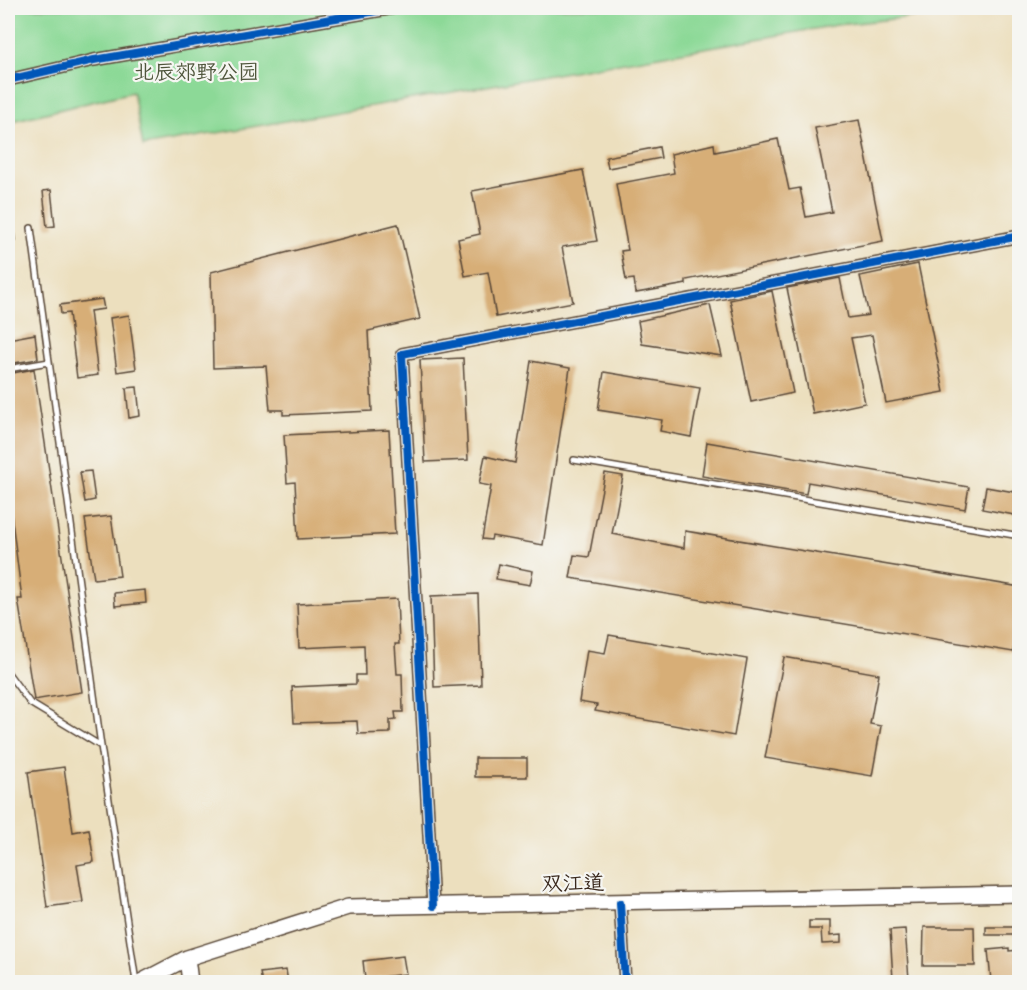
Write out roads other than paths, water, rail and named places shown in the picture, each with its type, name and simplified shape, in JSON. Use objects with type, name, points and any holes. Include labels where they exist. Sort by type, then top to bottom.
[{"type":"main road","name":"双江道","points":[[141,982],[187,958],[348,907],[1020,894]]},
{"type":"main road","points":[[187,958],[190,982]]},
{"type":"street","points":[[8,80],[94,60],[394,8]]},
{"type":"street","points":[[433,906],[402,354],[1020,236]]},
{"type":"street","points":[[620,903],[625,982]]},
{"type":"lane","points":[[31,228],[101,746],[136,982]]},
{"type":"lane","points":[[8,369],[49,362]]},
{"type":"lane","points":[[574,460],[1020,536]]},
{"type":"lane","points":[[8,674],[30,703],[101,746]]},
{"type":"park label","name":"北辰郊野公园","points":[[196,72]]}]
